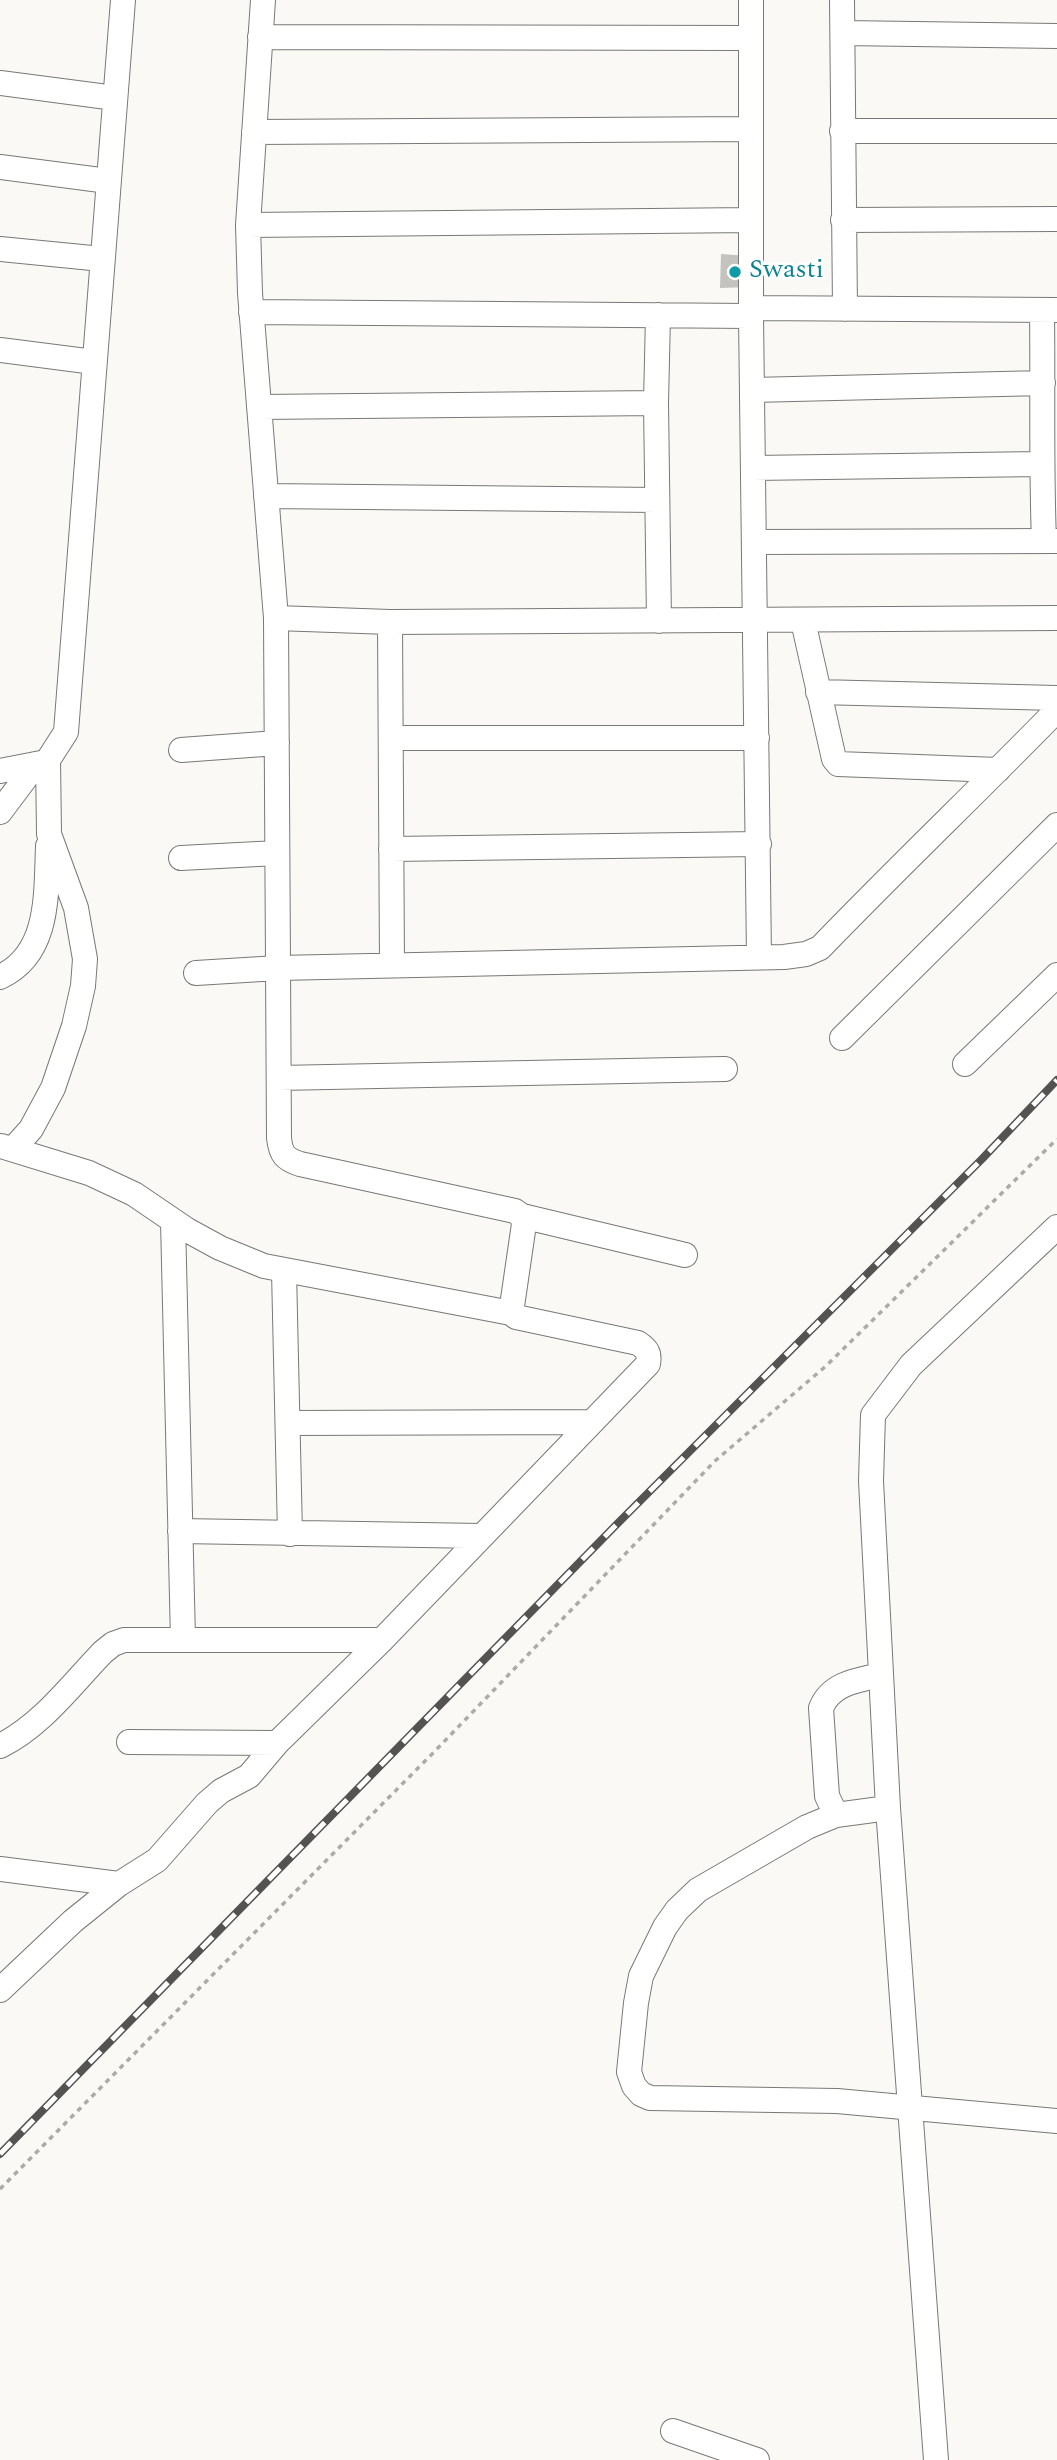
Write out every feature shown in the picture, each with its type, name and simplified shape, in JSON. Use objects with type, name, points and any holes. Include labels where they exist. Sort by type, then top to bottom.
[{"type":"street","points":[[0,812],[66,732],[107,181],[124,0]]},
{"type":"street","points":[[263,0],[248,225],[251,312],[276,618],[281,1153],[287,1160],[515,1211],[523,1216],[685,1255]]},
{"type":"street","points":[[751,0],[751,312],[759,957]]},
{"type":"street","points":[[842,0],[845,309]]},
{"type":"street","points":[[843,33],[1057,36]]},
{"type":"street","points":[[260,37],[751,38]]},
{"type":"street","points":[[0,83],[115,98]]},
{"type":"street","points":[[254,132],[750,129]]},
{"type":"street","points":[[842,131],[1057,131]]},
{"type":"street","points":[[0,167],[107,181]]},
{"type":"street","points":[[843,220],[1057,219]]},
{"type":"street","points":[[248,225],[751,220]]},
{"type":"street","points":[[0,249],[102,259]]},
{"type":"street","points":[[251,312],[658,315],[845,309],[1049,310],[1043,383],[1041,464],[1051,541],[754,542]]},
{"type":"street","points":[[658,315],[656,403],[659,621]]},
{"type":"street","points":[[0,350],[94,362]]},
{"type":"street","points":[[752,390],[1043,383]]},
{"type":"street","points":[[259,407],[656,403]]},
{"type":"street","points":[[753,468],[1041,464]]},
{"type":"street","points":[[266,496],[657,500]]},
{"type":"street","points":[[276,618],[390,622],[1057,618]]},
{"type":"street","points":[[803,621],[834,758],[838,764],[998,770]]},
{"type":"street","points":[[390,622],[392,965]]},
{"type":"street","points":[[818,692],[1057,698]]},
{"type":"street","points":[[196,973],[278,968],[784,957],[806,954],[820,948],[1057,710]]},
{"type":"street","points":[[391,738],[757,738]]},
{"type":"street","points":[[181,750],[277,743]]},
{"type":"street","points":[[0,771],[42,762]]},
{"type":"street","points":[[0,977],[18,968],[26,960],[41,926],[49,834],[42,762]]},
{"type":"street","points":[[842,1038],[1057,825]]},
{"type":"street","points":[[6,1147],[31,1129],[53,1088],[74,1026],[83,986],[85,959],[76,908],[49,834]]},
{"type":"street","points":[[391,849],[759,844]]},
{"type":"street","points":[[181,858],[277,853]]},
{"type":"street","points":[[965,1064],[1057,975]]},
{"type":"street","points":[[279,1078],[724,1069]]},
{"type":"street","points":[[0,1990],[73,1921],[120,1884],[157,1860],[207,1803],[221,1791],[248,1776],[277,1743],[382,1640],[648,1364],[649,1355],[646,1348],[638,1343],[516,1317],[511,1313],[264,1266],[220,1248],[173,1221],[134,1194],[89,1173],[6,1147]]},
{"type":"street","points":[[511,1313],[523,1216]]},
{"type":"street","points":[[173,1221],[183,1640]]},
{"type":"street","points":[[936,2460],[888,1808],[871,1481],[873,1415],[911,1365],[1057,1227]]},
{"type":"street","points":[[284,1271],[290,1534]]},
{"type":"street","points":[[288,1423],[592,1422]]},
{"type":"street","points":[[180,1531],[482,1536]]},
{"type":"street","points":[[0,1746],[37,1721],[103,1652],[124,1640],[382,1640]]},
{"type":"street","points":[[836,1815],[827,1796],[821,1708],[825,1698],[836,1688],[852,1681],[881,1675]]},
{"type":"street","points":[[129,1742],[277,1743]]},
{"type":"street","points":[[888,1808],[836,1815],[807,1826],[698,1890],[677,1910],[665,1927],[641,1976],[629,2072],[634,2085],[641,2094],[650,2098],[837,2101],[1057,2121]]},
{"type":"street","points":[[0,1870],[120,1884]]},
{"type":"street","points":[[673,2431],[757,2460]]},
{"type":"path","points":[[0,2189],[435,1751],[715,1461],[825,1366],[1057,1139]]},
{"type":"building","name":"Swasti","points":[[721,254],[749,256],[749,287],[720,288]]},
{"type":"railway","points":[[0,2154],[620,1521],[982,1159],[1057,1080]]},
{"type":"place","name":"Swasti","points":[[735,272]]}]
